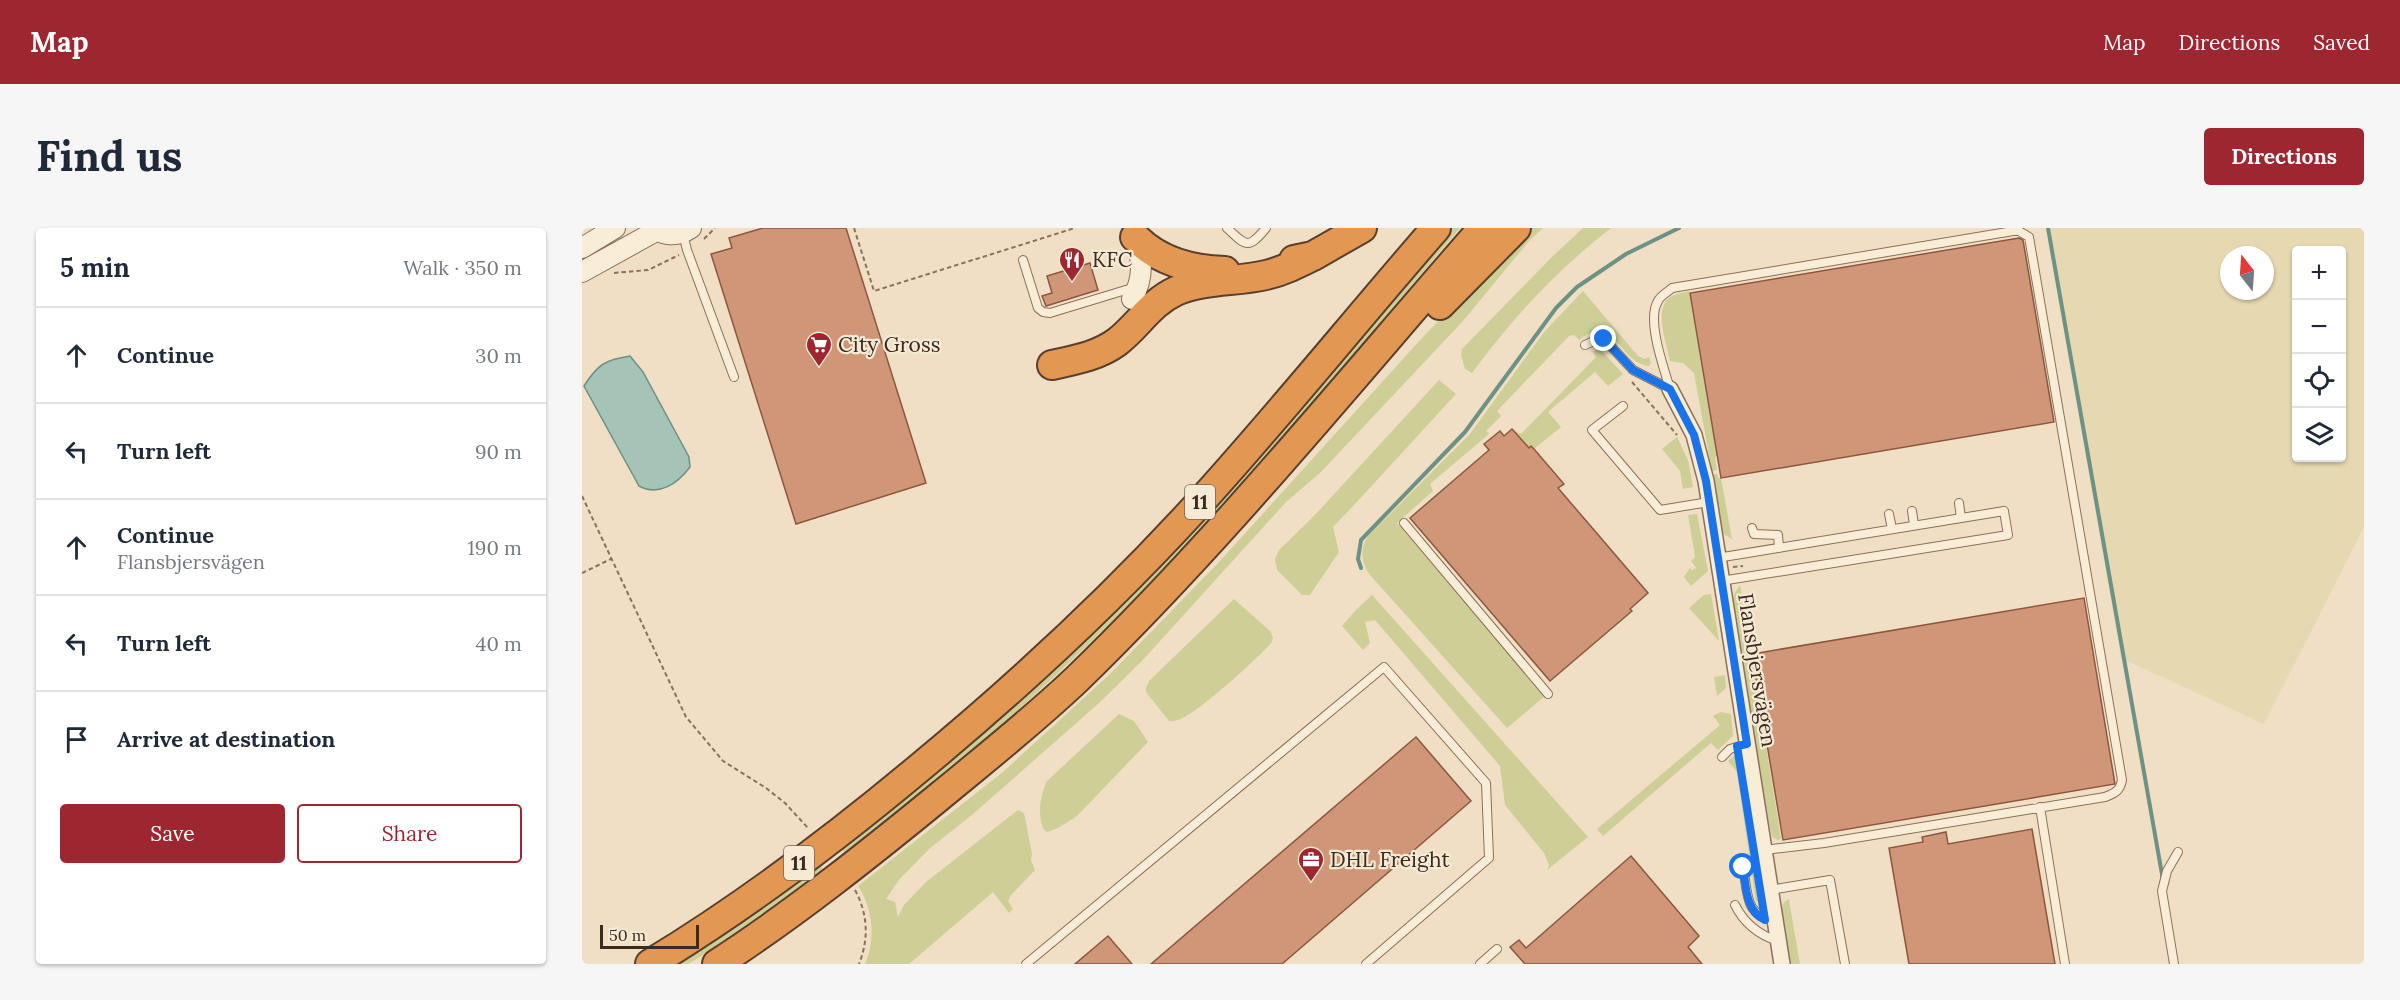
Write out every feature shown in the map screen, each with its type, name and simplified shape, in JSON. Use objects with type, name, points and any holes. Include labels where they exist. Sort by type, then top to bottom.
[{"type":"highway","points":[[1052,365],[1091,356],[1108,348],[1125,335],[1153,306],[1178,290],[1210,282],[1265,275],[1290,268],[1362,228]]},
{"type":"highway","points":[[940,751],[1189,498],[1230,451],[1410,228]]},
{"type":"highway","name":"11","points":[[650,964],[772,883],[857,819],[940,751],[1049,655],[1154,551],[1238,459],[1436,228]]},
{"type":"highway","name":"11","points":[[717,964],[861,861],[970,772],[1076,679],[1181,572],[1263,482],[1483,228]]},
{"type":"highway","points":[[1263,482],[1344,412],[1467,276],[1516,228]]},
{"type":"highway","points":[[1132,232],[1149,249],[1168,261],[1205,270],[1257,268],[1313,256]]},
{"type":"street","points":[[582,249],[615,228]]},
{"type":"street","points":[[582,272],[655,229],[670,235],[687,237]]},
{"type":"street","points":[[1131,294],[1139,287],[1142,276],[1141,260],[1132,232]]},
{"type":"street","name":"Flansbjersvägen","points":[[1670,389],[1694,435],[1709,502],[1782,964]]},
{"type":"lane","points":[[1227,228],[1243,243],[1249,244],[1255,242],[1266,228]]},
{"type":"lane","points":[[1670,389],[1659,354],[1654,319],[1658,301],[1672,288],[2013,231],[2019,231],[2029,237],[2122,780],[2120,787],[2116,792],[2105,797],[1824,843],[1764,850]]},
{"type":"lane","points":[[687,237],[734,377]]},
{"type":"lane","points":[[1023,260],[1038,308],[1043,312],[1050,313],[1131,294]]},
{"type":"lane","points":[[1585,345],[1598,339],[1604,339],[1633,370],[1670,389]]},
{"type":"lane","points":[[1623,406],[1592,430],[1660,510],[1709,502]]},
{"type":"lane","points":[[1959,502],[1961,518]]},
{"type":"lane","points":[[1912,511],[1914,525]]},
{"type":"lane","points":[[1717,558],[2004,511],[2008,536],[1721,580]]},
{"type":"lane","points":[[1889,514],[1892,529]]},
{"type":"lane","points":[[1404,523],[1548,694]]},
{"type":"lane","points":[[1752,528],[1754,534],[1778,536],[1779,548]]},
{"type":"lane","points":[[1964,543],[1966,552]]},
{"type":"lane","points":[[1845,561],[1847,572]]},
{"type":"lane","points":[[1026,964],[1384,667],[1486,783],[1489,858],[1366,964]]},
{"type":"lane","points":[[1722,757],[1730,749],[1747,744]]},
{"type":"lane","points":[[2040,807],[2065,964]]},
{"type":"lane","points":[[2174,964],[2162,891],[2167,872],[2178,852]]},
{"type":"lane","points":[[1743,867],[1750,906],[1755,914],[1763,919],[1775,921]]},
{"type":"lane","points":[[1770,890],[1830,880],[1845,964]]},
{"type":"lane","points":[[1735,905],[1741,916],[1752,927],[1768,938],[1778,941]]},
{"type":"lane","points":[[1480,964],[1497,949]]},
{"type":"path","points":[[608,275],[648,270],[668,262],[687,237],[715,228]]},
{"type":"path","points":[[854,228],[874,291],[1075,228]]},
{"type":"path","points":[[1627,376],[1680,439]]},
{"type":"path","points":[[582,496],[686,717],[723,761],[766,788],[785,803],[808,828]]},
{"type":"path","points":[[582,573],[611,559]]},
{"type":"path","points":[[850,883],[862,903],[865,919],[867,937],[859,964]]},
{"type":"shaded area","points":[[2046,228],[2364,228],[2364,527],[2264,724],[2121,658]]},
{"type":"shaded area","points":[[630,356],[643,372],[689,457],[690,467],[685,473],[668,487],[661,489],[646,489],[639,486],[584,386],[603,364]]},
{"type":"green space","points":[[1442,228],[1460,228],[1262,461],[1153,580],[1070,662],[982,742],[845,853],[836,842],[931,767]]},
{"type":"green space","points":[[1528,228],[1543,228],[1529,241],[1463,321],[1320,473],[1286,502],[1141,662],[1098,704],[973,814],[929,849],[899,880],[886,899],[895,902],[898,917],[904,905],[926,882],[1018,810],[1024,813],[1032,854],[1031,860],[1035,870],[1011,895],[1008,901],[1013,909],[1009,913],[993,892],[909,964],[865,964],[872,934],[870,914],[858,886],[1003,772],[1110,674],[1220,561],[1422,338]]},
{"type":"green space","points":[[1583,228],[1611,228],[1553,278],[1504,332],[1472,373],[1465,369],[1461,355],[1462,349]]},
{"type":"green space","points":[[1583,291],[1638,356],[1645,359],[1649,357],[1651,363],[1649,366],[1639,363],[1609,335],[1601,332],[1591,333],[1579,340],[1574,335],[1569,336],[1497,411],[1501,416],[1486,431],[1489,434],[1430,484],[1433,491],[1397,523],[1545,696],[1507,728],[1370,575],[1363,560],[1363,550],[1369,535],[1470,434],[1544,332]]},
{"type":"green space","points":[[1689,291],[1717,456],[1715,457],[1717,470],[1712,471],[1694,373],[1683,363],[1670,361],[1663,330],[1662,313],[1667,300],[1674,295]]},
{"type":"green space","points":[[1601,350],[1623,374],[1608,386],[1595,372],[1548,412],[1561,427],[1534,449],[1531,446],[1526,450],[1526,445],[1512,429],[1521,434],[1596,357],[1593,352]]},
{"type":"green space","points":[[1439,380],[1456,394],[1333,527],[1339,552],[1310,595],[1302,595],[1277,570],[1275,559],[1279,550],[1314,516]]},
{"type":"green space","points":[[1677,437],[1688,460],[1693,487],[1683,489],[1680,471],[1662,449]]},
{"type":"green space","points":[[1712,474],[1717,474],[1718,478],[1721,478],[1732,539],[1722,533]]},
{"type":"green space","points":[[1697,514],[1708,571],[1691,586],[1684,577],[1690,568],[1692,570],[1696,568],[1691,561],[1695,557],[1688,515]]},
{"type":"green space","points":[[1740,585],[1751,642],[1749,658],[1752,658],[1781,839],[1778,840],[1772,837],[1769,824],[1733,600]]},
{"type":"green space","points":[[1711,594],[1719,641],[1689,608],[1704,595]]},
{"type":"green space","points":[[1372,595],[1588,837],[1547,870],[1549,865],[1544,853],[1505,805],[1500,766],[1375,620],[1365,622],[1370,643],[1363,650],[1342,626]]},
{"type":"green space","points":[[1234,599],[1270,631],[1273,637],[1272,642],[1198,708],[1187,716],[1169,721],[1146,692],[1146,687],[1150,680]]},
{"type":"green space","points":[[1725,675],[1726,688],[1717,696],[1714,677]]},
{"type":"green space","points":[[1721,712],[1731,714],[1733,736],[1718,750],[1711,743],[1603,836],[1597,829],[1720,725],[1713,716]]},
{"type":"green space","points":[[1119,714],[1134,721],[1148,742],[1077,816],[1047,832],[1044,830],[1040,812],[1041,799],[1047,781]]},
{"type":"green space","points":[[1737,756],[1758,901],[1756,902],[1737,772],[1728,761]]},
{"type":"green space","points":[[813,858],[824,870],[700,957],[688,964],[670,964]]},
{"type":"green space","points":[[1789,899],[1800,964],[1790,964],[1781,908]]},
{"type":"building","name":"City Gross","points":[[763,228],[846,228],[926,483],[796,524],[711,254],[732,248],[729,238]]},
{"type":"building","points":[[2019,238],[2023,240],[2054,422],[1721,478],[1690,293]]},
{"type":"building","name":"KFC","points":[[1090,263],[1098,290],[1046,306],[1042,296],[1052,293],[1047,276]]},
{"type":"building","points":[[1512,429],[1529,448],[1531,446],[1534,449],[1564,484],[1558,488],[1648,593],[1630,609],[1632,611],[1550,681],[1410,518],[1489,450],[1484,444],[1500,431],[1504,436]]},
{"type":"building","points":[[2084,598],[2115,784],[1783,840],[1752,654]]},
{"type":"building","name":"DHL Freight","points":[[1416,737],[1471,801],[1282,964],[1151,964]]},
{"type":"building","points":[[2032,829],[2055,964],[1909,964],[1889,848],[1923,842],[1922,837],[1946,832],[1948,844]]},
{"type":"building","points":[[1631,856],[1699,936],[1688,947],[1702,964],[1525,964],[1510,947],[1519,940],[1526,948]]},
{"type":"building","points":[[1108,936],[1132,964],[1075,964]]},
{"type":"waterway","points":[[1361,568],[1358,559],[1361,540],[1465,432],[1556,308],[1577,287],[1626,254],[1679,228]]},
{"type":"waterway","points":[[2048,228],[2163,880]]},
{"type":"place","name":"KFC","points":[[1072,283]]},
{"type":"place","name":"City Gross","points":[[819,368]]},
{"type":"place","name":"DHL Freight","points":[[1311,883]]},
{"type":"route","points":[[1604,339],[1633,370],[1670,389],[1694,435],[1706,481],[1747,744],[1737,746],[1765,920],[1755,914],[1750,906],[1743,867]]}]
